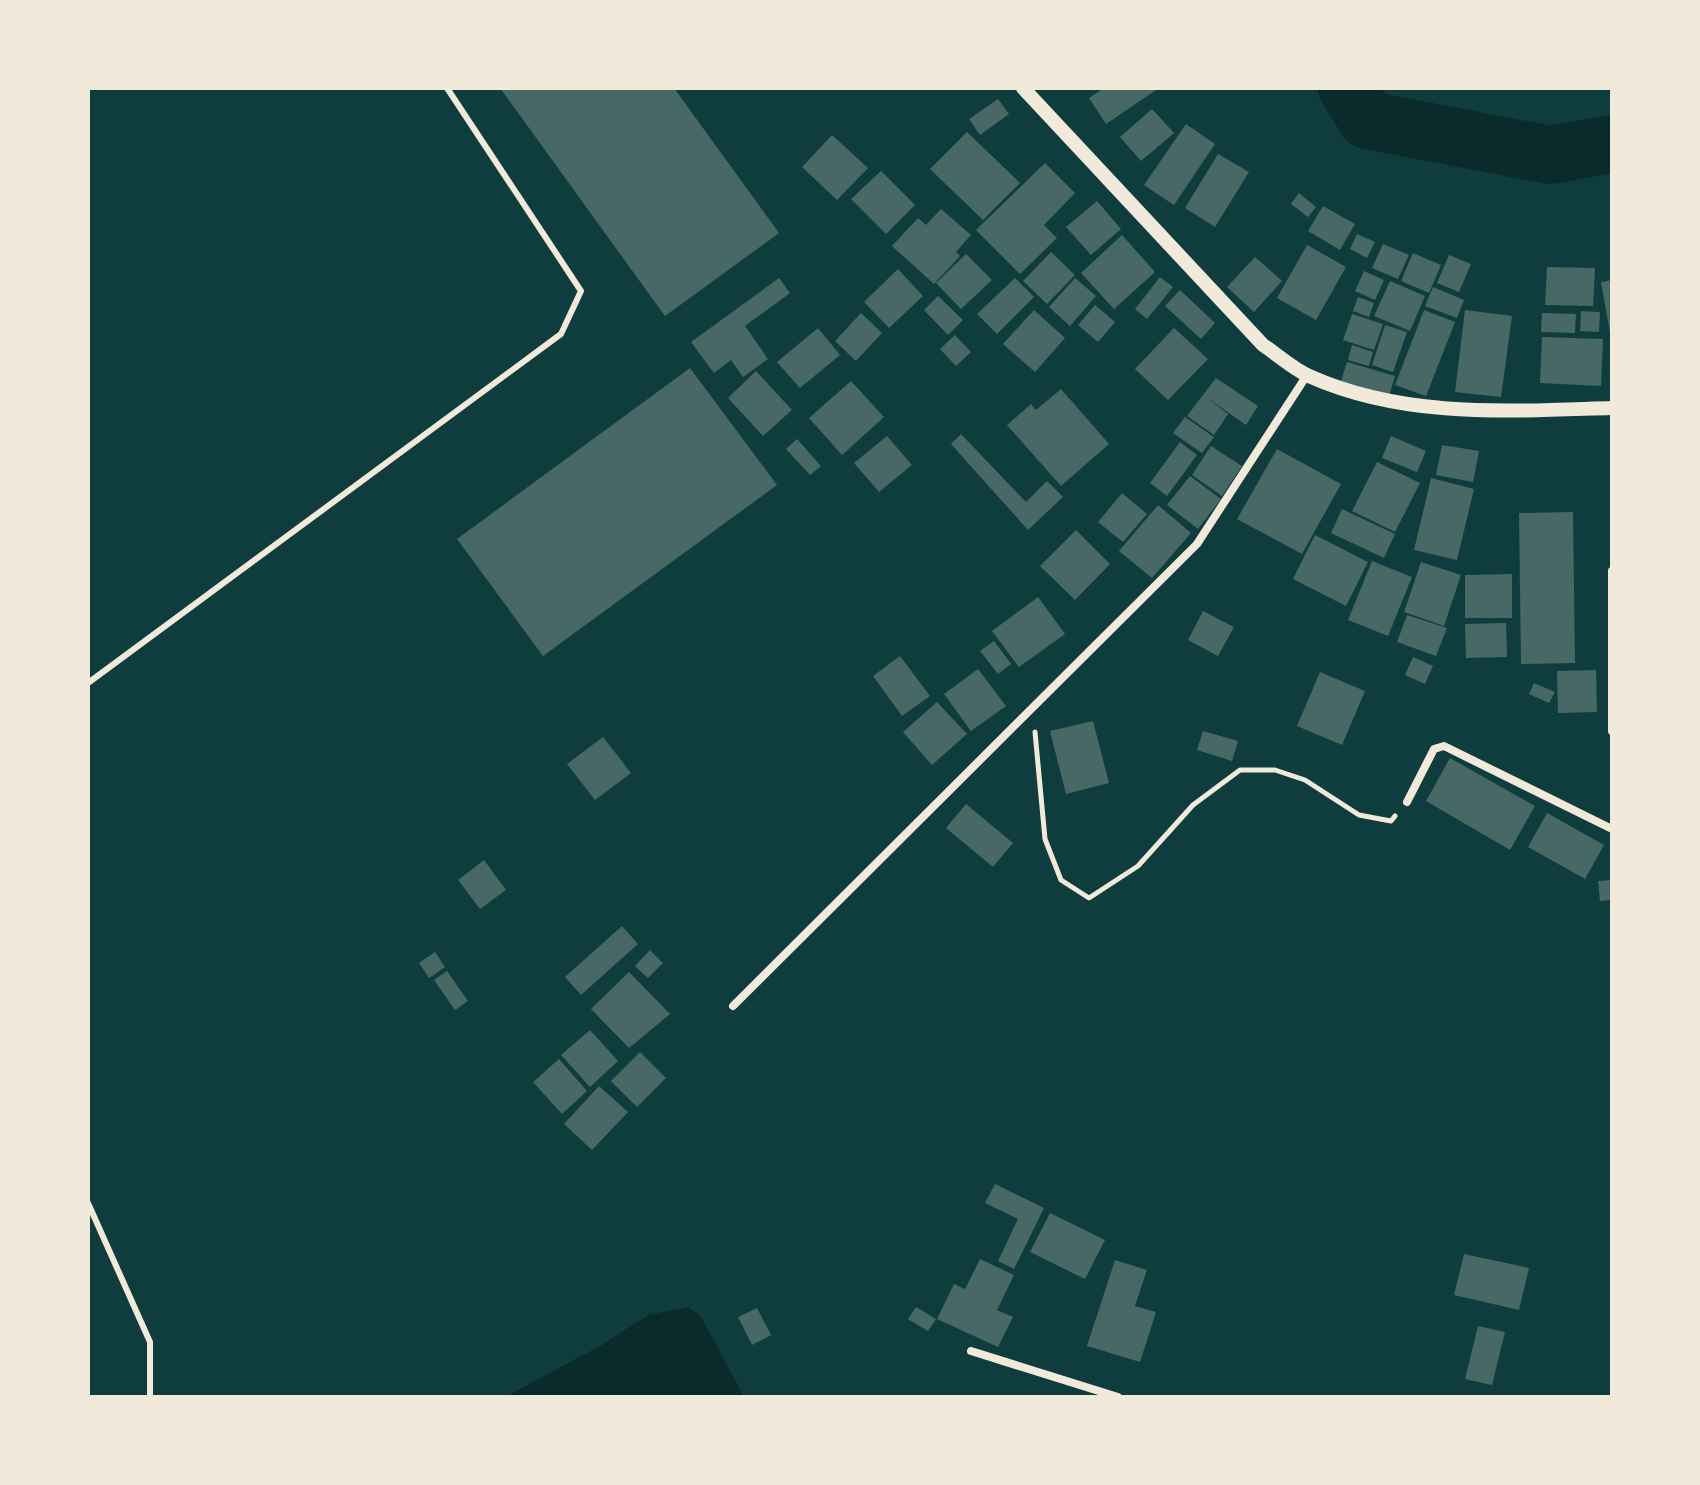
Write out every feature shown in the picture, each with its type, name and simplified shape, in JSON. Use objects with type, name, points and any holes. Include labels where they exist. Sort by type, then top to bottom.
[{"type":"street","points":[[1023,88],[1263,345],[1307,375],[1354,392],[1432,410],[1612,408]]},
{"type":"street","points":[[733,1006],[1197,544],[1307,375]]},
{"type":"street","points":[[1612,571],[1612,731]]},
{"type":"street","points":[[1407,802],[1434,749],[1444,746],[1612,829]]},
{"type":"street","points":[[971,1351],[1118,1397]]},
{"type":"lane","points":[[88,683],[561,334],[581,291],[447,88]]},
{"type":"lane","points":[[88,1203],[150,1342],[150,1397]]},
{"type":"path","points":[[1033,707],[1045,839],[1061,880],[1089,898],[1138,866],[1193,805],[1240,770],[1275,770],[1305,780],[1359,815],[1391,821],[1407,802]]},
{"type":"water","points":[[688,1307],[700,1315],[744,1397],[505,1397],[602,1345],[648,1315]]},
{"type":"building","points":[[500,88],[674,88],[779,233],[665,316]]},
{"type":"building","points":[[1104,88],[1159,88],[1106,124],[1089,98]]},
{"type":"building","points":[[998,99],[1009,114],[980,135],[969,119]]},
{"type":"building","points":[[1152,109],[1174,133],[1141,161],[1120,137]]},
{"type":"building","points":[[1186,124],[1215,144],[1174,205],[1144,185]]},
{"type":"building","points":[[967,132],[1020,183],[983,220],[930,169]]},
{"type":"building","points":[[832,135],[868,168],[837,200],[802,167]]},
{"type":"building","points":[[1218,154],[1249,172],[1215,227],[1185,208]]},
{"type":"building","points":[[1045,163],[1075,193],[1044,225],[1057,238],[1020,274],[976,230]]},
{"type":"building","points":[[881,171],[915,205],[886,234],[851,199]]},
{"type":"building","points":[[1299,193],[1316,207],[1308,217],[1291,204]]},
{"type":"building","points":[[1097,201],[1121,229],[1091,255],[1066,227]]},
{"type":"building","points":[[1323,206],[1355,224],[1340,250],[1308,231]]},
{"type":"building","points":[[941,209],[971,235],[956,252],[960,256],[934,284],[892,246],[918,218],[926,225]]},
{"type":"building","points":[[1357,234],[1375,242],[1367,258],[1350,249]]},
{"type":"building","points":[[1122,235],[1155,272],[1114,309],[1081,273]]},
{"type":"building","points":[[1383,244],[1409,255],[1398,279],[1372,268]]},
{"type":"building","points":[[1307,245],[1346,267],[1316,320],[1277,298]]},
{"type":"building","points":[[1051,252],[1075,275],[1047,304],[1023,281]]},
{"type":"building","points":[[1413,253],[1441,265],[1429,293],[1401,281]]},
{"type":"building","points":[[966,254],[992,280],[961,309],[936,283]]},
{"type":"building","points":[[1449,255],[1471,264],[1459,292],[1437,283]]},
{"type":"building","points":[[1255,257],[1282,281],[1254,312],[1227,287]]},
{"type":"building","points":[[1547,267],[1595,268],[1593,306],[1545,305]]},
{"type":"building","points":[[898,269],[923,296],[889,328],[864,302]]},
{"type":"building","points":[[1364,271],[1384,280],[1375,300],[1355,291]]},
{"type":"building","points":[[1160,277],[1173,287],[1147,319],[1135,309]]},
{"type":"building","points":[[779,278],[790,293],[745,326],[768,359],[743,377],[731,360],[714,373],[691,342]]},
{"type":"building","points":[[1015,278],[1034,297],[997,334],[977,314]]},
{"type":"building","points":[[1075,278],[1096,296],[1070,326],[1049,307]]},
{"type":"building","points":[[1612,280],[1612,333],[1610,333],[1601,282]]},
{"type":"building","points":[[1390,281],[1425,296],[1410,331],[1374,316]]},
{"type":"building","points":[[1433,287],[1464,300],[1457,318],[1425,306]]},
{"type":"building","points":[[1180,290],[1215,323],[1201,339],[1165,306]]},
{"type":"building","points":[[938,296],[963,320],[948,335],[924,310]]},
{"type":"building","points":[[1358,297],[1374,303],[1369,317],[1353,311]]},
{"type":"building","points":[[1095,305],[1115,322],[1098,342],[1078,325]]},
{"type":"building","points":[[1034,310],[1065,338],[1035,372],[1003,344]]},
{"type":"building","points":[[1424,310],[1455,322],[1426,396],[1395,385]]},
{"type":"building","points":[[1465,310],[1512,316],[1501,397],[1455,392]]},
{"type":"building","points":[[1581,311],[1600,312],[1599,332],[1580,331]]},
{"type":"building","points":[[861,313],[882,333],[856,361],[835,341]]},
{"type":"building","points":[[1542,313],[1576,314],[1575,333],[1541,332]]},
{"type":"building","points":[[1352,314],[1383,324],[1374,350],[1343,340]]},
{"type":"building","points":[[1385,325],[1407,332],[1393,372],[1372,365]]},
{"type":"building","points":[[818,328],[840,355],[800,388],[777,362]]},
{"type":"building","points":[[1174,328],[1208,359],[1168,400],[1135,369]]},
{"type":"building","points":[[955,335],[971,352],[956,366],[940,349]]},
{"type":"building","points":[[1542,337],[1603,339],[1601,386],[1540,383]]},
{"type":"building","points":[[1352,345],[1373,352],[1369,366],[1348,360]]},
{"type":"building","points":[[1347,362],[1395,376],[1389,396],[1341,381]]},
{"type":"building","points":[[690,368],[777,485],[543,656],[457,539]]},
{"type":"building","points":[[756,371],[792,410],[763,436],[728,398]]},
{"type":"building","points":[[1216,378],[1258,406],[1246,425],[1206,397],[1228,414],[1214,435],[1187,416]]},
{"type":"building","points":[[851,381],[884,417],[842,455],[809,418]]},
{"type":"building","points":[[1061,389],[1109,444],[1061,486],[1007,425],[1031,404],[1036,410]]},
{"type":"building","points":[[1185,417],[1214,437],[1202,453],[1173,433]]},
{"type":"building","points":[[961,434],[1026,502],[1047,481],[1063,497],[1028,530],[951,444]]},
{"type":"building","points":[[887,436],[912,465],[879,492],[854,463]]},
{"type":"building","points":[[1391,436],[1426,451],[1417,472],[1382,458]]},
{"type":"building","points":[[797,439],[821,466],[810,475],[786,449]]},
{"type":"building","points":[[1180,442],[1197,455],[1167,496],[1150,483]]},
{"type":"building","points":[[1442,445],[1479,451],[1473,482],[1436,475]]},
{"type":"building","points":[[1211,446],[1242,466],[1222,496],[1192,475]]},
{"type":"building","points":[[1277,449],[1341,484],[1302,554],[1237,519]]},
{"type":"building","points":[[1377,462],[1420,483],[1395,532],[1352,511]]},
{"type":"building","points":[[1190,476],[1221,499],[1198,529],[1167,505]]},
{"type":"building","points":[[1431,478],[1474,489],[1457,560],[1414,550]]},
{"type":"building","points":[[1122,493],[1147,514],[1123,542],[1098,522]]},
{"type":"building","points":[[1158,505],[1191,533],[1152,578],[1119,551]]},
{"type":"building","points":[[1342,509],[1395,534],[1384,558],[1331,533]]},
{"type":"building","points":[[1573,512],[1575,663],[1521,664],[1519,513]]},
{"type":"building","points":[[1076,530],[1110,564],[1075,600],[1040,566]]},
{"type":"building","points":[[1315,535],[1368,562],[1346,606],[1293,579]]},
{"type":"building","points":[[1372,561],[1412,577],[1388,636],[1348,620]]},
{"type":"building","points":[[1421,562],[1461,575],[1444,626],[1404,612]]},
{"type":"building","points":[[1512,574],[1512,618],[1465,618],[1465,575]]},
{"type":"building","points":[[1038,597],[1065,634],[1019,667],[992,631]]},
{"type":"building","points":[[1203,611],[1234,627],[1218,656],[1188,640]]},
{"type":"building","points":[[1407,615],[1447,628],[1436,656],[1397,642]]},
{"type":"building","points":[[1506,623],[1507,657],[1466,658],[1465,624]]},
{"type":"building","points":[[994,641],[1011,664],[998,674],[980,651]]},
{"type":"building","points":[[900,656],[930,696],[902,716],[873,676]]},
{"type":"building","points":[[1413,657],[1433,666],[1425,684],[1405,675]]},
{"type":"building","points":[[978,669],[1006,706],[971,731],[944,694]]},
{"type":"building","points":[[1596,670],[1597,712],[1558,713],[1557,671]]},
{"type":"building","points":[[1320,672],[1365,691],[1342,745],[1297,726]]},
{"type":"building","points":[[1534,683],[1555,692],[1549,703],[1529,694]]},
{"type":"building","points":[[937,702],[967,734],[932,765],[903,732]]},
{"type":"building","points":[[1093,721],[1109,783],[1066,794],[1050,731]]},
{"type":"building","points":[[1203,731],[1238,741],[1232,761],[1197,750]]},
{"type":"building","points":[[603,737],[631,773],[595,800],[567,764]]},
{"type":"building","points":[[1450,758],[1535,806],[1510,850],[1426,801]]},
{"type":"building","points":[[966,804],[1013,843],[993,867],[946,828]]},
{"type":"building","points":[[1547,813],[1604,845],[1585,879],[1528,847]]},
{"type":"building","points":[[484,860],[506,890],[480,909],[458,880]]},
{"type":"building","points":[[1612,880],[1612,900],[1600,901],[1598,881]]},
{"type":"building","points":[[622,926],[638,944],[581,995],[565,977]]},
{"type":"building","points":[[650,950],[663,963],[648,978],[635,966]]},
{"type":"building","points":[[435,952],[445,967],[429,978],[419,963]]},
{"type":"building","points":[[447,971],[468,1001],[455,1010],[434,980]]},
{"type":"building","points":[[629,972],[670,1014],[629,1048],[591,1009]]},
{"type":"building","points":[[590,1030],[618,1061],[590,1087],[561,1055]]},
{"type":"building","points":[[640,1052],[666,1078],[637,1107],[611,1081]]},
{"type":"building","points":[[559,1059],[587,1091],[562,1114],[533,1082]]},
{"type":"building","points":[[599,1086],[628,1112],[592,1150],[564,1124]]},
{"type":"building","points":[[995,1184],[1044,1208],[1014,1269],[998,1261],[1018,1219],[985,1203]]},
{"type":"building","points":[[1050,1213],[1105,1240],[1085,1279],[1030,1252]]},
{"type":"building","points":[[1464,1254],[1529,1268],[1519,1310],[1454,1295]]},
{"type":"building","points":[[980,1259],[1014,1275],[997,1310],[1013,1317],[998,1347],[937,1319],[954,1284],[965,1289]]},
{"type":"building","points":[[1115,1260],[1147,1270],[1135,1306],[1156,1312],[1140,1362],[1087,1346]]},
{"type":"building","points":[[916,1307],[936,1319],[928,1331],[908,1319]]},
{"type":"building","points":[[757,1308],[771,1335],[752,1345],[738,1317]]},
{"type":"building","points":[[1478,1326],[1505,1332],[1492,1385],[1465,1379]]},
{"type":"waterway","points":[[1347,88],[1367,120],[1550,155],[1612,144]]}]
